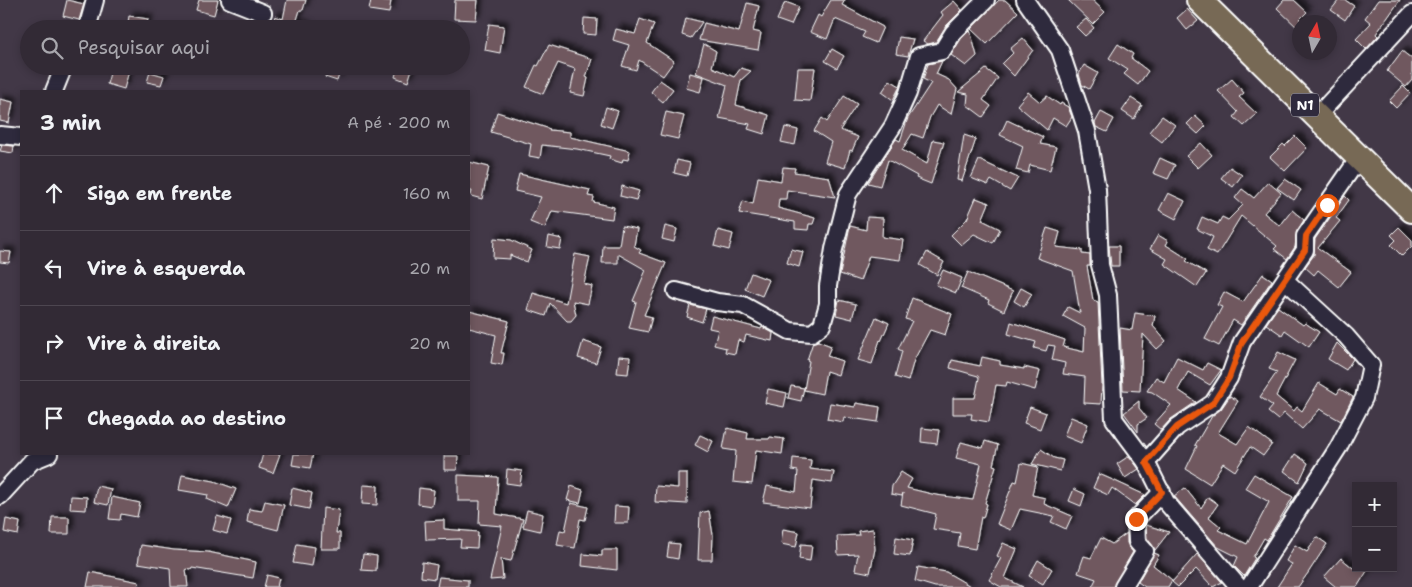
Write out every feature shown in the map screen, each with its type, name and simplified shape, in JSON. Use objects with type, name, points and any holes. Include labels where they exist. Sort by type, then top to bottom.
[{"type":"highway","name":"N1","points":[[1198,0],[1412,210]]},
{"type":"street","points":[[90,20],[95,0]]},
{"type":"street","points":[[230,0],[263,13]]},
{"type":"street","points":[[676,291],[717,302],[742,305],[790,331],[812,333],[822,325],[828,304],[828,286],[834,248],[848,194],[893,126],[908,93],[919,56],[942,51],[953,34],[986,0]]},
{"type":"street","points":[[1025,0],[1060,50],[1087,131],[1097,190],[1100,265],[1108,295],[1114,419],[1146,462],[1166,502],[1239,587]]},
{"type":"street","points":[[1316,116],[1412,14]]},
{"type":"street","points":[[54,90],[60,75]]},
{"type":"street","points":[[0,135],[20,137]]},
{"type":"street","points":[[1146,462],[1177,427],[1213,403],[1229,378],[1242,342],[1286,281],[1305,250],[1306,236],[1359,158]]},
{"type":"street","points":[[1249,587],[1338,448],[1364,398],[1371,365],[1346,336],[1286,281]]},
{"type":"street","points":[[0,496],[32,461],[47,455]]},
{"type":"street","points":[[1123,587],[1144,551],[1137,542],[1136,519],[1162,492]]},
{"type":"building","points":[[67,0],[84,4],[79,20],[63,16]]},
{"type":"building","points":[[199,0],[218,0],[214,15],[196,10]]},
{"type":"building","points":[[287,0],[306,0],[297,20],[274,20],[275,16],[283,19]]},
{"type":"building","points":[[371,0],[391,1],[389,13],[369,10]]},
{"type":"building","points":[[455,0],[478,0],[476,20],[454,19]]},
{"type":"building","points":[[831,0],[845,0],[842,5],[883,27],[876,43],[862,37],[865,32],[835,19],[827,39],[810,32],[818,15],[821,17]]},
{"type":"building","points":[[999,0],[1005,0],[1018,12],[987,44],[971,29]]},
{"type":"building","points":[[1068,0],[1092,0],[1105,12],[1093,24]]},
{"type":"building","points":[[1284,0],[1294,0],[1307,12],[1304,15],[1292,15],[1292,22],[1277,8]]},
{"type":"building","points":[[1339,0],[1345,0],[1354,6],[1345,20],[1331,10]]},
{"type":"building","points":[[1378,0],[1400,0],[1376,34],[1378,36],[1366,49],[1356,39],[1371,23],[1365,18]]},
{"type":"building","points":[[954,1],[962,10],[946,26],[936,42],[928,44],[923,41],[943,15],[941,12]]},
{"type":"building","points":[[785,2],[799,7],[791,25],[777,20]]},
{"type":"building","points":[[747,3],[759,6],[753,31],[761,33],[758,50],[699,40],[704,23],[739,32]]},
{"type":"building","points":[[1187,9],[1198,21],[1187,30],[1177,18]]},
{"type":"building","points":[[129,16],[148,19],[148,20],[128,20]]},
{"type":"building","points":[[584,18],[597,19],[596,35],[583,34]]},
{"type":"building","points":[[686,18],[702,22],[691,38],[682,35]]},
{"type":"building","points":[[640,19],[654,24],[647,43],[674,61],[663,76],[639,60],[636,70],[622,66],[629,45],[613,40],[616,29],[635,34]]},
{"type":"building","points":[[1086,19],[1094,28],[1085,36],[1076,27]]},
{"type":"building","points":[[489,24],[504,26],[500,53],[485,50]]},
{"type":"building","points":[[970,30],[977,56],[966,66],[951,55],[961,39]]},
{"type":"building","points":[[899,37],[913,39],[908,56],[896,54]]},
{"type":"building","points":[[1023,38],[1033,50],[1014,76],[1002,64],[1013,53],[1010,49]]},
{"type":"building","points":[[704,44],[716,51],[712,67],[734,77],[741,68],[751,71],[741,80],[736,105],[769,115],[764,134],[748,129],[750,124],[719,118],[727,85],[696,73]]},
{"type":"building","points":[[1118,44],[1133,54],[1131,58],[1148,71],[1138,85],[1124,74],[1128,70],[1109,58]]},
{"type":"building","points":[[549,45],[592,59],[586,77],[588,78],[584,96],[570,93],[575,69],[558,63],[543,94],[526,87],[536,65],[538,66]]},
{"type":"building","points":[[832,49],[844,56],[837,68],[825,61]]},
{"type":"building","points":[[1402,51],[1412,59],[1412,80],[1406,87],[1387,71]]},
{"type":"building","points":[[942,61],[936,74],[949,80],[957,89],[951,114],[937,105],[930,117],[923,138],[912,134],[902,150],[927,164],[933,140],[944,142],[931,184],[916,178],[917,176],[888,160],[880,186],[868,183],[896,139],[900,141],[908,118],[931,83],[923,79],[928,64]]},
{"type":"building","points":[[1084,65],[1098,73],[1089,89],[1082,85],[1079,74]]},
{"type":"building","points":[[798,68],[815,68],[810,101],[795,100]]},
{"type":"building","points":[[986,69],[998,78],[983,100],[991,106],[983,117],[967,105],[968,94],[958,92]]},
{"type":"building","points":[[690,73],[704,77],[700,92],[686,88]]},
{"type":"building","points":[[110,75],[128,75],[124,89],[107,84]]},
{"type":"building","points":[[149,75],[164,76],[161,85],[147,82]]},
{"type":"building","points":[[326,75],[339,75],[337,81],[325,77]]},
{"type":"building","points":[[396,75],[410,75],[408,82],[395,77]]},
{"type":"building","points":[[1232,79],[1244,93],[1239,97],[1257,114],[1244,126],[1234,117],[1238,112],[1218,91]]},
{"type":"building","points":[[660,80],[673,89],[663,102],[651,92]]},
{"type":"building","points":[[890,80],[900,86],[893,100],[882,92]]},
{"type":"building","points":[[1403,86],[1410,93],[1396,108],[1389,101]]},
{"type":"building","points":[[1028,92],[1040,102],[1047,96],[1060,105],[1061,103],[1068,107],[1072,117],[1066,126],[1053,118],[1047,130],[1017,105]]},
{"type":"building","points":[[844,96],[857,104],[840,130],[858,137],[852,151],[850,150],[845,168],[825,162],[831,142],[814,131],[822,118],[827,122]]},
{"type":"building","points":[[1131,98],[1142,105],[1134,119],[1122,111]]},
{"type":"building","points":[[0,99],[13,102],[9,123],[0,121]]},
{"type":"building","points":[[606,107],[618,111],[612,128],[601,124]]},
{"type":"building","points":[[497,112],[549,130],[570,132],[570,137],[630,151],[628,160],[623,159],[622,163],[609,159],[610,156],[577,149],[542,145],[540,158],[529,156],[531,144],[491,132]]},
{"type":"building","points":[[666,112],[684,116],[678,139],[660,135]]},
{"type":"building","points":[[1101,112],[1114,119],[1107,132],[1096,127],[1095,123]]},
{"type":"building","points":[[1162,116],[1175,125],[1162,142],[1149,132]]},
{"type":"building","points":[[1195,116],[1206,126],[1198,134],[1187,124]]},
{"type":"building","points":[[1007,120],[1043,137],[1040,144],[1056,147],[1050,170],[1030,165],[1028,173],[1016,170],[1023,146],[1000,135]]},
{"type":"building","points":[[785,127],[798,130],[795,145],[781,142]]},
{"type":"building","points":[[964,135],[976,139],[962,181],[957,180]]},
{"type":"building","points":[[1295,136],[1307,148],[1285,171],[1270,157],[1283,144],[1285,146]]},
{"type":"building","points":[[1201,143],[1212,155],[1198,168],[1186,156]]},
{"type":"building","points":[[2,145],[14,146],[13,153],[0,151]]},
{"type":"building","points":[[1160,158],[1175,165],[1168,179],[1153,173]]},
{"type":"building","points":[[677,160],[690,163],[687,176],[674,173]]},
{"type":"building","points":[[979,160],[1018,178],[1010,191],[991,180],[988,185],[971,178]]},
{"type":"building","points":[[470,162],[489,167],[482,199],[471,196],[472,191],[470,191]]},
{"type":"building","points":[[783,167],[795,168],[794,172],[829,177],[835,197],[787,190],[786,199],[779,199],[778,208],[815,218],[813,224],[809,224],[808,230],[795,229],[795,222],[739,213],[743,201],[753,204],[758,177],[781,181]]},
{"type":"building","points":[[1230,167],[1242,175],[1233,187],[1221,178]]},
{"type":"building","points":[[519,174],[590,190],[588,196],[594,197],[593,202],[614,207],[612,219],[552,211],[545,228],[530,222],[541,197],[515,191]]},
{"type":"building","points":[[1285,179],[1301,190],[1294,200],[1277,188]]},
{"type":"building","points":[[1268,182],[1281,193],[1264,213],[1280,226],[1292,210],[1304,220],[1297,231],[1295,247],[1287,259],[1274,249],[1277,246],[1241,216],[1217,255],[1207,250],[1213,237],[1197,229],[1202,217],[1218,224],[1222,217],[1228,220],[1243,205],[1235,198],[1242,189],[1254,198]]},
{"type":"building","points":[[622,186],[639,191],[636,200],[620,196]]},
{"type":"building","points":[[1168,193],[1185,201],[1176,219],[1159,210]]},
{"type":"building","points":[[1345,196],[1349,200],[1336,218],[1340,221],[1318,248],[1351,272],[1339,287],[1318,270],[1314,275],[1305,267],[1314,255],[1315,239]]},
{"type":"building","points":[[976,198],[989,203],[982,220],[1000,229],[993,243],[974,234],[961,245],[951,235],[967,219]]},
{"type":"building","points":[[867,217],[883,218],[882,237],[903,240],[900,260],[869,256],[860,281],[840,274],[850,226],[866,230]]},
{"type":"building","points":[[622,226],[637,229],[634,246],[641,250],[639,253],[666,263],[644,315],[652,317],[648,332],[629,328],[636,302],[633,301],[646,270],[618,254],[618,263],[602,263],[603,246],[619,246]]},
{"type":"building","points":[[665,226],[677,229],[674,242],[662,239]]},
{"type":"building","points":[[1399,227],[1412,240],[1412,246],[1402,256],[1391,245],[1396,240],[1391,235]]},
{"type":"building","points":[[1047,228],[1060,232],[1056,247],[1082,250],[1082,254],[1090,255],[1090,266],[1087,266],[1093,300],[1098,302],[1102,385],[1101,404],[1084,403],[1085,377],[1063,374],[1065,363],[1052,360],[1055,346],[1048,345],[1046,351],[1034,348],[1036,342],[1008,334],[1011,322],[1065,340],[1063,347],[1084,352],[1085,328],[1063,316],[1068,307],[1080,313],[1073,271],[1037,258]]},
{"type":"building","points":[[718,230],[733,234],[729,250],[714,246]]},
{"type":"building","points":[[1158,235],[1168,241],[1166,245],[1188,259],[1186,261],[1206,273],[1197,287],[1164,264],[1167,259],[1150,249]]},
{"type":"building","points":[[549,236],[562,239],[560,249],[547,247]]},
{"type":"building","points":[[494,238],[511,240],[532,250],[527,262],[510,255],[510,259],[493,258]]},
{"type":"building","points":[[1109,246],[1119,246],[1119,266],[1111,266]]},
{"type":"building","points":[[791,249],[803,252],[799,267],[787,263]]},
{"type":"building","points":[[0,251],[11,252],[9,263],[0,262]]},
{"type":"building","points":[[927,252],[944,262],[937,275],[920,265]]},
{"type":"building","points":[[575,254],[590,257],[584,284],[592,286],[588,304],[573,301],[576,315],[571,321],[567,321],[550,303],[546,316],[528,310],[533,293],[566,303]]},
{"type":"building","points":[[943,270],[962,278],[956,293],[936,285]]},
{"type":"building","points":[[968,272],[1013,291],[1004,311],[988,303],[989,300],[961,288]]},
{"type":"building","points":[[751,273],[769,280],[762,296],[745,289]]},
{"type":"building","points":[[1263,274],[1272,280],[1241,325],[1233,320],[1219,346],[1205,339],[1222,307],[1217,305],[1224,292],[1243,302]]},
{"type":"building","points":[[1021,288],[1032,294],[1024,307],[1014,301]]},
{"type":"building","points":[[912,298],[952,314],[945,335],[930,330],[914,360],[908,381],[895,377],[902,351],[898,349],[912,321],[905,319]]},
{"type":"building","points":[[839,300],[856,304],[852,319],[836,315]]},
{"type":"building","points":[[690,305],[706,309],[702,322],[687,317]]},
{"type":"building","points":[[1278,307],[1303,325],[1305,323],[1319,332],[1309,347],[1285,330],[1282,335],[1266,324]]},
{"type":"building","points":[[470,311],[509,321],[501,353],[504,353],[502,365],[491,363],[496,335],[470,328]]},
{"type":"building","points":[[1135,313],[1155,316],[1153,326],[1166,341],[1157,349],[1143,334],[1140,391],[1123,390],[1120,328],[1132,330]]},
{"type":"building","points":[[712,316],[761,329],[762,327],[773,333],[772,341],[746,335],[744,342],[738,340],[735,354],[725,352],[726,348],[714,345],[718,330],[709,328]]},
{"type":"building","points":[[876,317],[889,323],[880,340],[872,364],[858,360]]},
{"type":"building","points":[[583,341],[601,347],[596,363],[578,358]]},
{"type":"building","points":[[818,341],[831,346],[827,356],[842,361],[838,375],[826,371],[822,394],[804,390],[809,361],[807,360],[813,342]]},
{"type":"building","points":[[1337,343],[1353,359],[1346,370],[1328,359]]},
{"type":"building","points":[[1278,352],[1295,360],[1276,396],[1294,411],[1297,407],[1302,411],[1319,383],[1337,394],[1340,389],[1353,397],[1341,421],[1320,409],[1302,429],[1284,413],[1278,420],[1268,412],[1273,406],[1260,397],[1277,372],[1269,369]]},
{"type":"building","points":[[619,356],[630,357],[628,374],[617,373]]},
{"type":"building","points":[[982,357],[1000,361],[1000,365],[1024,369],[1024,367],[1040,371],[1035,390],[1007,382],[1006,386],[996,385],[989,422],[971,419],[972,414],[953,414],[953,398],[975,398],[979,378],[978,376],[950,368],[952,360],[980,366]]},
{"type":"building","points":[[1177,357],[1203,370],[1207,363],[1221,370],[1210,385],[1188,372],[1178,390],[1196,402],[1171,419],[1161,430],[1154,424],[1171,405],[1152,392],[1147,391],[1156,377],[1164,382]]},
{"type":"building","points":[[791,386],[804,388],[801,401],[788,398]]},
{"type":"building","points":[[768,389],[787,393],[784,407],[765,403]]},
{"type":"building","points":[[1230,396],[1238,401],[1218,433],[1237,444],[1249,427],[1272,444],[1263,456],[1250,447],[1235,471],[1223,463],[1210,484],[1186,469],[1197,446],[1195,445],[1212,416],[1221,409]]},
{"type":"building","points":[[1139,401],[1139,408],[1147,418],[1138,424],[1138,432],[1124,413]]},
{"type":"building","points":[[830,403],[855,407],[856,403],[880,407],[878,422],[844,417],[843,422],[827,419]]},
{"type":"building","points":[[1030,407],[1046,413],[1040,429],[1024,423]]},
{"type":"building","points":[[1071,417],[1088,424],[1081,443],[1064,436]]},
{"type":"building","points":[[727,428],[748,433],[747,439],[769,439],[770,437],[784,439],[782,454],[756,450],[752,484],[733,482],[736,451],[723,449]]},
{"type":"building","points":[[922,428],[939,430],[937,444],[921,442]]},
{"type":"building","points":[[700,435],[713,441],[708,452],[695,445]]},
{"type":"building","points":[[985,441],[998,445],[993,465],[996,466],[985,503],[987,504],[983,518],[981,517],[975,549],[958,546],[960,533],[933,529],[936,514],[901,505],[903,493],[902,496],[891,494],[892,486],[901,472],[912,479],[907,488],[936,495],[973,500],[981,464],[956,458],[961,442],[983,448]]},
{"type":"building","points":[[1041,449],[1054,458],[1063,460],[1060,471],[1032,464]]},
{"type":"building","points":[[1295,454],[1308,463],[1299,482],[1284,471]]},
{"type":"building","points":[[263,455],[280,455],[273,473],[259,468]]},
{"type":"building","points":[[294,455],[313,455],[310,468],[292,465]]},
{"type":"building","points":[[444,456],[458,456],[457,470],[444,470]]},
{"type":"building","points":[[1129,456],[1139,469],[1125,478],[1117,464]]},
{"type":"building","points":[[793,458],[811,460],[810,469],[834,472],[832,483],[813,480],[810,508],[763,502],[767,486],[796,492],[798,471],[792,470]]},
{"type":"building","points":[[1021,463],[1038,467],[1032,495],[1045,498],[1044,504],[1072,516],[1066,529],[1051,522],[1054,516],[1020,509],[1011,530],[997,524],[1014,481],[1017,482]]},
{"type":"building","points":[[507,469],[522,471],[520,485],[506,483]]},
{"type":"building","points":[[678,473],[687,473],[687,504],[655,502],[656,486],[678,488]]},
{"type":"building","points":[[1099,474],[1145,495],[1135,505],[1112,488],[1108,495],[1093,488]]},
{"type":"building","points":[[1254,474],[1293,497],[1267,540],[1264,538],[1244,576],[1234,566],[1238,557],[1218,547],[1174,496],[1185,488],[1201,508],[1208,497],[1218,504],[1209,517],[1221,527],[1218,530],[1247,544],[1269,502],[1245,488]]},
{"type":"building","points":[[182,475],[214,481],[236,489],[228,508],[207,499],[208,495],[179,490]]},
{"type":"building","points":[[458,475],[498,477],[496,514],[523,519],[511,561],[501,559],[503,579],[490,580],[502,526],[479,524],[480,501],[458,501]]},
{"type":"building","points":[[363,485],[378,486],[377,505],[362,504]]},
{"type":"building","points":[[97,486],[111,489],[108,505],[94,502]]},
{"type":"building","points":[[571,486],[583,490],[580,503],[567,500]]},
{"type":"building","points":[[292,488],[312,493],[309,509],[289,505]]},
{"type":"building","points":[[419,488],[434,490],[432,506],[418,504]]},
{"type":"building","points":[[1074,489],[1085,494],[1081,506],[1069,501]]},
{"type":"building","points":[[71,496],[87,497],[86,510],[70,509]]},
{"type":"building","points":[[112,497],[140,503],[137,517],[121,514],[120,520],[109,519]]},
{"type":"building","points":[[265,501],[284,505],[278,530],[247,522],[249,509],[262,511]]},
{"type":"building","points":[[571,503],[588,507],[585,520],[580,519],[575,548],[557,545],[560,530],[565,531]]},
{"type":"building","points":[[615,506],[629,507],[628,523],[614,523]]},
{"type":"building","points":[[323,508],[339,510],[336,533],[340,533],[340,549],[321,549]]},
{"type":"building","points":[[527,510],[543,514],[540,531],[523,527]]},
{"type":"building","points":[[709,511],[713,535],[712,560],[698,560],[700,513]]},
{"type":"building","points":[[217,516],[231,520],[227,534],[213,530]]},
{"type":"building","points":[[52,517],[69,517],[69,534],[51,534]]},
{"type":"building","points":[[6,519],[20,522],[18,535],[4,532]]},
{"type":"building","points":[[444,520],[444,529],[478,532],[477,548],[460,547],[461,539],[426,540],[425,521]]},
{"type":"building","points":[[1146,525],[1169,532],[1155,550],[1147,538]]},
{"type":"building","points":[[783,529],[799,532],[796,547],[781,544]]},
{"type":"building","points":[[873,529],[875,549],[870,573],[855,570],[858,554],[838,555],[837,536],[859,535],[858,531]]},
{"type":"building","points":[[1127,533],[1127,543],[1133,552],[1113,587],[1092,587],[1096,579],[1078,573],[1084,556],[1091,558],[1101,538],[1112,544]]},
{"type":"building","points":[[896,537],[913,540],[910,556],[894,554]]},
{"type":"building","points":[[1317,537],[1327,544],[1298,587],[1277,587],[1292,564],[1286,561],[1295,545],[1307,552]]},
{"type":"building","points":[[669,543],[680,544],[678,559],[667,557]]},
{"type":"building","points":[[1003,543],[1017,549],[1005,578],[1023,587],[1001,587],[989,580],[1001,558],[997,556]]},
{"type":"building","points":[[297,544],[315,547],[312,566],[293,563]]},
{"type":"building","points":[[801,544],[812,545],[810,561],[799,559]]},
{"type":"building","points":[[141,545],[174,550],[208,552],[256,562],[253,578],[192,568],[191,570],[186,569],[188,587],[171,587],[170,568],[138,563]]},
{"type":"building","points":[[602,550],[617,550],[617,570],[582,566],[583,554],[602,556]]},
{"type":"building","points":[[1154,553],[1159,555],[1153,565],[1172,580],[1168,587],[1145,587],[1138,582]]},
{"type":"building","points":[[363,554],[377,556],[376,571],[361,570]]},
{"type":"building","points":[[1197,554],[1222,582],[1213,587],[1196,569],[1178,587],[1172,582]]},
{"type":"building","points":[[1341,558],[1352,567],[1352,572],[1366,572],[1357,587],[1336,587],[1324,577]]},
{"type":"building","points":[[1038,560],[1052,569],[1043,584],[1029,576]]},
{"type":"building","points":[[422,562],[437,565],[435,579],[421,577]]},
{"type":"building","points":[[918,567],[946,572],[972,587],[935,587],[915,581]]},
{"type":"building","points":[[90,572],[139,582],[138,587],[87,587]]},
{"type":"building","points":[[267,575],[279,578],[277,587],[264,587]]},
{"type":"building","points":[[439,577],[468,580],[468,587],[437,587]]},
{"type":"route","points":[[1136,519],[1162,492],[1146,462],[1177,427],[1213,403],[1229,378],[1242,342],[1305,250],[1306,236],[1327,205]]}]
